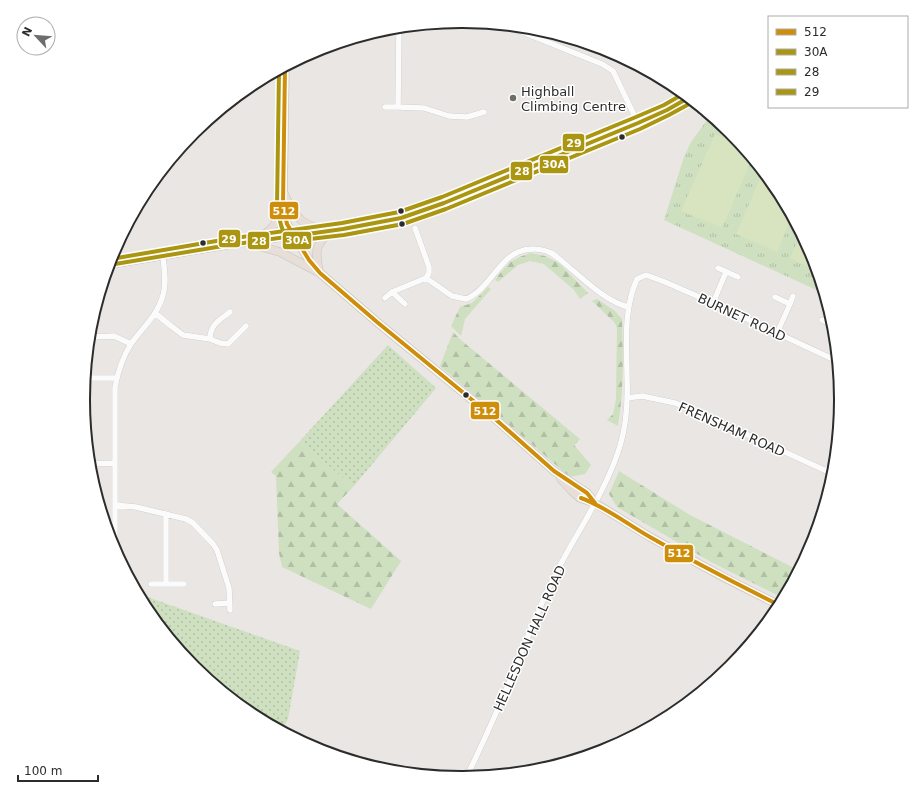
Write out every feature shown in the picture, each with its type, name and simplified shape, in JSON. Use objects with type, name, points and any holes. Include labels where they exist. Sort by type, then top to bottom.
[{"type":"highway","points":[[285,73],[284,214],[293,236],[309,260],[320,273],[482,409],[554,471],[576,494],[584,500],[595,503],[650,537],[724,578],[773,602]]},
{"type":"highway","points":[[283,191],[296,216],[315,228],[330,231]]},
{"type":"highway","points":[[283,191],[275,226],[253,242],[262,247],[280,252],[320,273]]},
{"type":"highway","points":[[320,273],[316,257],[317,246],[330,231]]},
{"type":"main road","points":[[116,264],[330,231],[401,218],[444,203],[638,123],[682,101]]},
{"type":"street","points":[[398,107],[399,34]]},
{"type":"street","points":[[527,34],[602,64],[614,71],[638,123]]},
{"type":"street","points":[[385,107],[424,108],[449,116],[467,117],[484,112]]},
{"type":"street","points":[[385,298],[392,292],[426,278],[429,273],[429,267],[415,228]]},
{"type":"street","points":[[426,278],[452,296],[466,299],[479,291],[510,257],[519,252],[531,249],[541,250],[550,252],[558,257],[595,289],[615,302],[628,307]]},
{"type":"street","points":[[115,532],[114,463],[116,378],[131,344],[155,313],[162,301],[165,289],[163,256]]},
{"type":"street","points":[[718,268],[738,277]]},
{"type":"street","points":[[713,302],[726,272]]},
{"type":"street","name":"BURNET ROAD","points":[[646,275],[713,302],[831,359]]},
{"type":"street","name":"HELLESDON HALL ROAD","points":[[470,771],[492,724],[551,582],[595,503],[611,471],[620,446],[626,422],[626,331],[628,307],[633,287],[637,279],[646,275]]},
{"type":"street","points":[[392,292],[405,304]]},
{"type":"street","points":[[777,333],[793,296]]},
{"type":"street","points":[[776,297],[790,304]]},
{"type":"street","points":[[210,339],[210,331],[214,325],[230,312]]},
{"type":"street","points":[[155,313],[183,335],[210,339],[220,343],[228,344],[246,326]]},
{"type":"street","points":[[96,337],[114,336],[131,344]]},
{"type":"street","points":[[91,378],[116,378]]},
{"type":"street","name":"FRENSHAM ROAD","points":[[627,398],[642,396],[675,403],[826,471]]},
{"type":"street","points":[[97,464],[114,463]]},
{"type":"street","points":[[115,505],[136,507],[186,519],[193,523],[217,550],[229,588],[230,610]]},
{"type":"street","points":[[166,514],[166,584]]},
{"type":"street","points":[[151,584],[184,584]]},
{"type":"street","points":[[215,604],[230,603]]},
{"type":"green space","points":[[707,120],[725,137],[757,173],[784,214],[795,235],[817,290],[664,220],[684,157],[691,142]]},
{"type":"green space","points":[[715,134],[727,140],[750,165],[722,228],[681,211]]},
{"type":"green space","points":[[760,178],[789,224],[777,252],[736,234]]},
{"type":"green space","points":[[798,241],[809,267],[790,258]]},
{"type":"green space","points":[[531,253],[545,256],[559,263],[588,293],[580,299],[574,290],[544,264],[530,261],[518,265],[498,282],[495,280],[514,260]]},
{"type":"green space","points":[[488,287],[491,289],[465,319],[461,336],[451,326],[460,307],[472,303]]},
{"type":"green space","points":[[597,299],[615,311],[622,319],[622,386],[618,426],[607,420],[613,414],[616,399],[617,328],[615,323],[592,301]]},
{"type":"green space","points":[[453,332],[580,439],[574,445],[591,465],[585,474],[570,477],[440,366]]},
{"type":"green space","points":[[388,345],[436,388],[353,487],[300,441]]},
{"type":"green space","points":[[300,441],[353,487],[337,504],[401,561],[371,609],[282,567],[279,553],[276,476],[271,472]]},
{"type":"green space","points":[[619,471],[690,515],[793,568],[778,595],[711,562],[617,507],[609,494]]},
{"type":"green space","points":[[147,597],[300,651],[288,719],[284,726],[276,721],[236,694],[217,679],[199,662],[167,626]]},
{"type":"transit line","name":"512","points":[[285,73],[283,205],[287,224],[309,260],[320,273],[377,322],[493,417],[554,471],[587,493],[595,503]]},
{"type":"transit line","name":"30A","points":[[279,76],[277,206],[283,231],[289,239],[293,241],[344,235],[403,224],[446,209],[640,129],[688,105]]},
{"type":"transit line","name":"29","points":[[119,258],[228,239],[342,223],[399,212],[442,197],[636,117],[664,105],[677,97]]},
{"type":"transit line","name":"28","points":[[116,264],[229,245],[343,229],[401,218],[444,203],[638,123],[682,101]]},
{"type":"transit line","name":"512","points":[[581,498],[608,511],[682,555],[773,602]]},
{"type":"place","name":"Highball Climbing Centre","points":[[513,98]]}]
